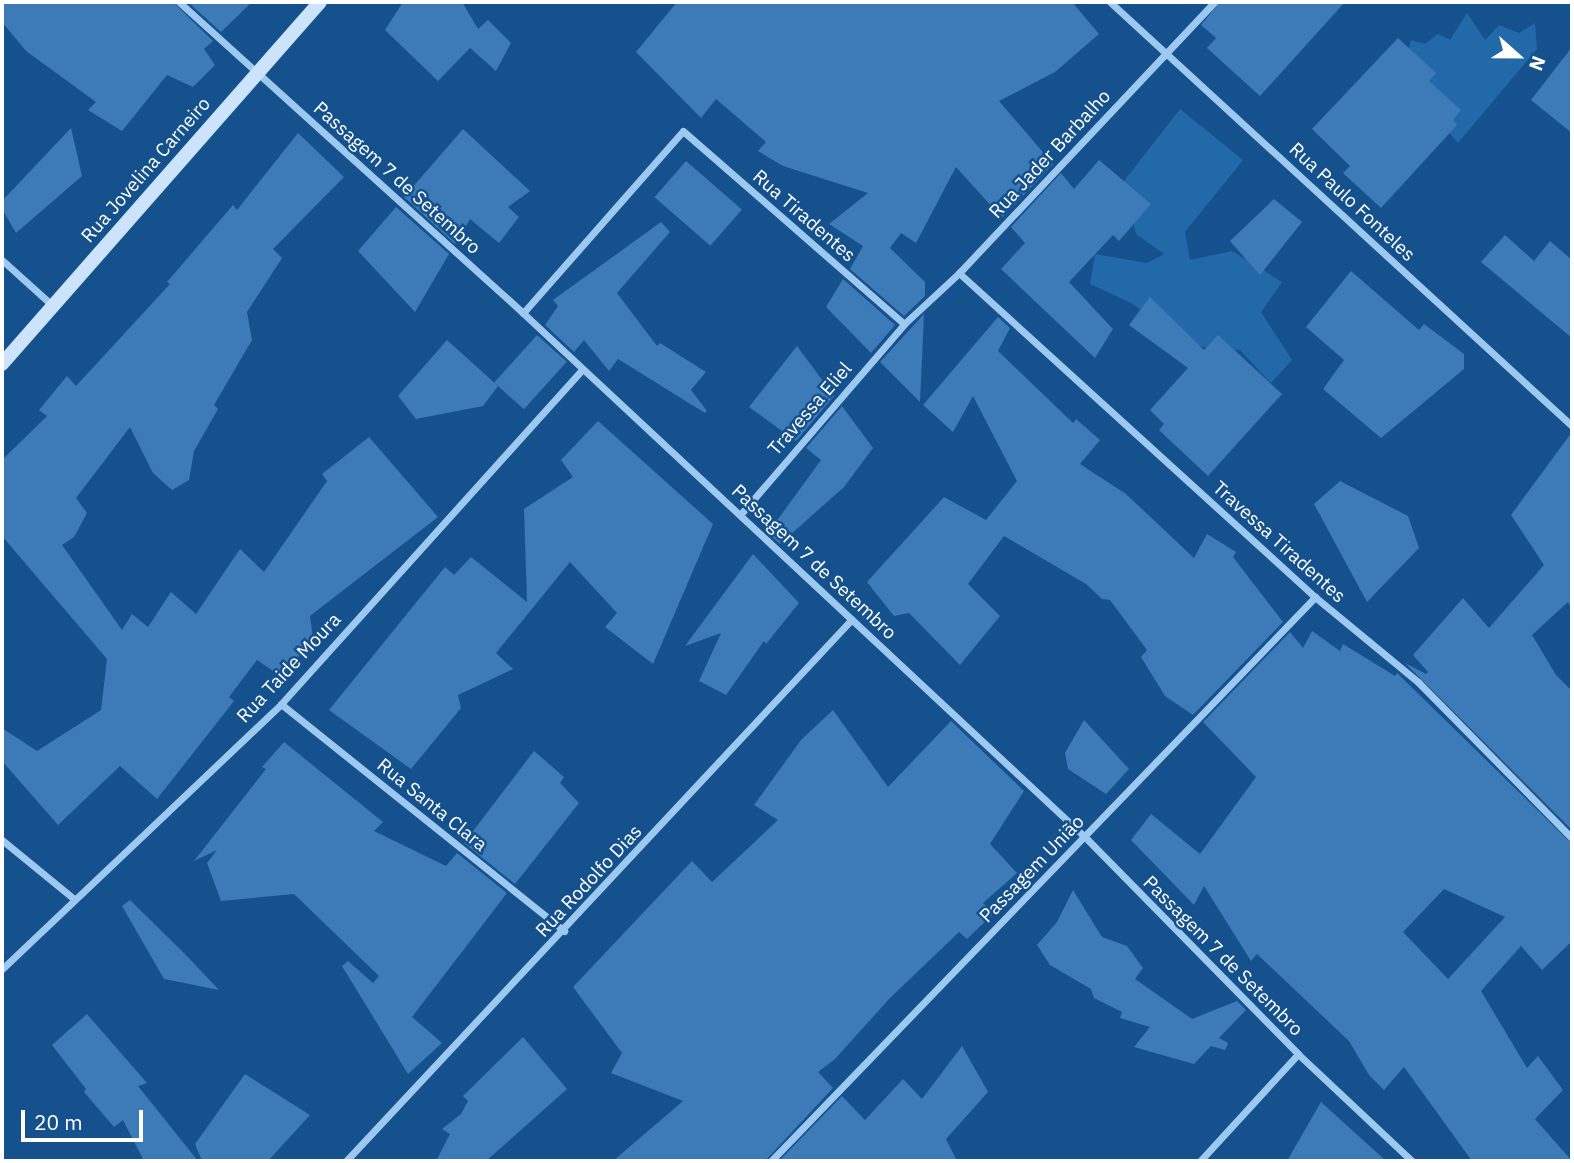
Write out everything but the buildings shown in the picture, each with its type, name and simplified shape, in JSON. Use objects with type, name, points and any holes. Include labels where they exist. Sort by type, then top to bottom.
[{"type":"street","name":"Passagem 7 de Setembro","points":[[179,2],[523,313],[581,371],[740,515],[1085,837],[1298,1054],[1412,1161]]},
{"type":"street","name":"Rua Jovelina Carneiro","points":[[2,364],[320,2]]},
{"type":"street","name":"Rua Paulo Fonteles","points":[[1110,2],[1572,426]]},
{"type":"street","name":"Rua Jader Barbalho","points":[[904,324],[959,274],[1214,2]]},
{"type":"street","name":"Rua Tiradentes","points":[[523,313],[683,131],[904,324]]},
{"type":"street","points":[[2,260],[52,305]]},
{"type":"street","name":"Travessa Tiradentes","points":[[959,274],[1315,597],[1418,682],[1572,838]]},
{"type":"street","name":"Travessa Eliel","points":[[740,515],[904,324]]},
{"type":"street","name":"Rua Taide Moura","points":[[2,970],[74,898],[281,704],[581,371]]},
{"type":"street","name":"Passagem União","points":[[771,1161],[1315,597]]},
{"type":"street","name":"Rua Rodolfo Dias","points":[[346,1161],[564,931],[852,619]]},
{"type":"street","name":"Rua Santa Clara","points":[[281,704],[564,931]]},
{"type":"street","points":[[2,840],[74,898]]},
{"type":"street","points":[[1200,1161],[1298,1054]]},
{"type":"shaded area","points":[[1467,13],[1485,40],[1499,25],[1519,33],[1535,23],[1537,49],[1458,143],[1401,75],[1411,40],[1425,44],[1438,34],[1450,40]]},
{"type":"shaded area","points":[[1180,109],[1243,160],[1185,232],[1190,260],[1232,251],[1282,282],[1261,312],[1292,360],[1271,383],[1240,350],[1194,346],[1131,303],[1090,284],[1095,254],[1147,263],[1164,254],[1136,234],[1124,181]]}]
